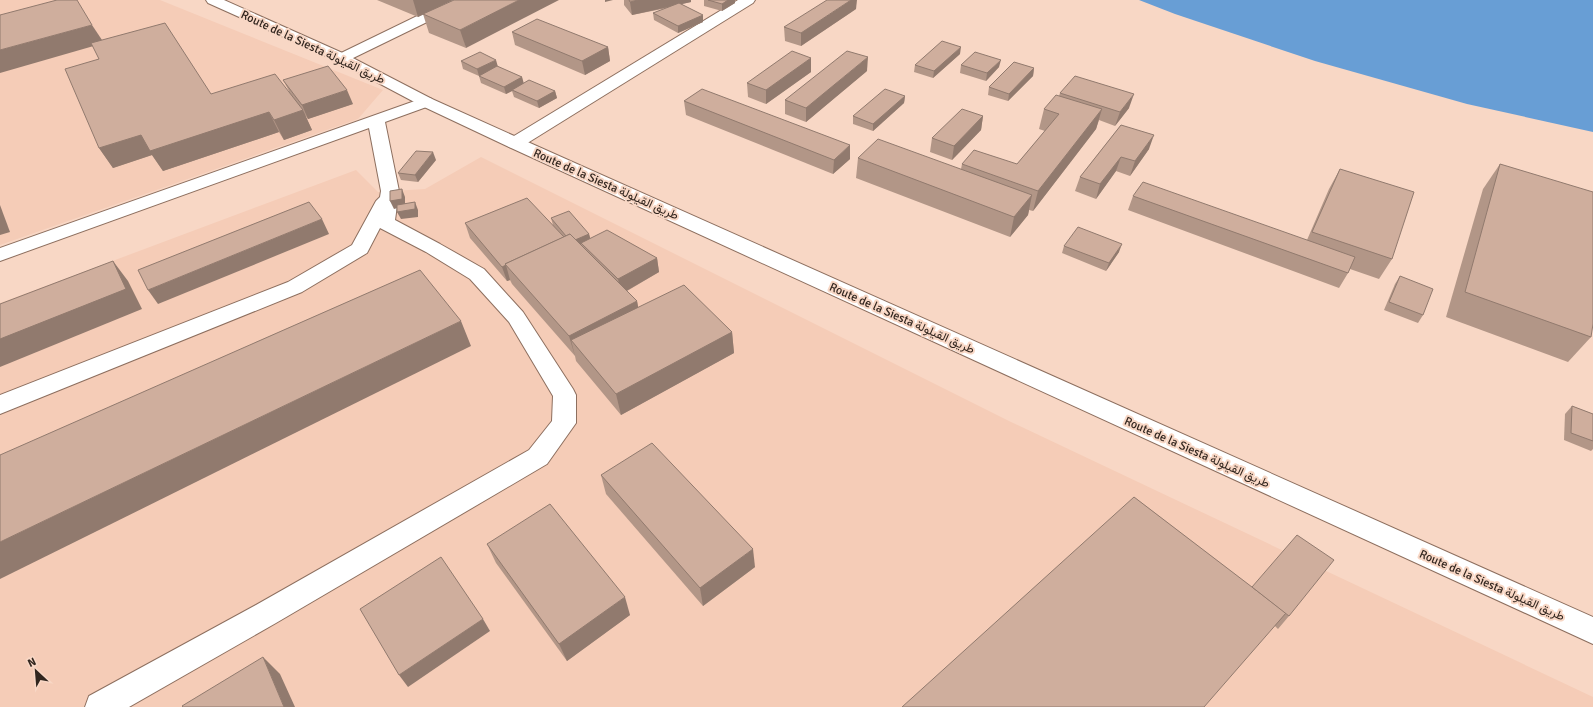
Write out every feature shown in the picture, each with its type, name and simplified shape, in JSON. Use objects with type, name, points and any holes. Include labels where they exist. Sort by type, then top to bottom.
[{"type":"main road","name":"Route de la Siesta طريق القيلولة","points":[[213,0],[342,58],[426,102],[515,143],[1593,631]]},
{"type":"main road","points":[[342,58],[461,0]]},
{"type":"main road","points":[[515,143],[748,0]]},
{"type":"main road","points":[[0,255],[426,102]]},
{"type":"main road","points":[[100,707],[266,614],[538,457],[564,423],[565,395],[516,317],[477,274],[386,223],[390,191],[376,120]]},
{"type":"main road","points":[[0,405],[295,287],[360,250],[390,191]]},
{"type":"shaded area","points":[[0,0],[160,0],[383,90],[358,119],[0,245]]},
{"type":"shaded area","points":[[481,157],[1011,422],[1593,697],[1593,707],[0,707],[0,303],[356,170],[378,192],[425,189]]},
{"type":"water","points":[[1139,0],[1593,0],[1593,132],[1467,104],[1315,61],[1175,14]]},
{"type":"building","points":[[57,0],[77,0],[92,25],[0,50],[0,15]]},
{"type":"building","points":[[454,0],[519,0],[460,30],[423,14]]},
{"type":"building","points":[[708,0],[728,0],[722,4]]},
{"type":"building","points":[[827,0],[851,0],[801,33],[784,27]]},
{"type":"building","points":[[679,3],[703,15],[678,26],[653,13]]},
{"type":"building","points":[[537,19],[608,47],[582,61],[512,32]]},
{"type":"building","points":[[165,23],[211,94],[275,74],[303,110],[274,120],[269,112],[150,151],[141,135],[99,148],[65,69],[99,59],[91,43]]},
{"type":"building","points":[[942,41],[961,47],[934,71],[915,65]]},
{"type":"building","points":[[792,51],[811,58],[766,90],[747,83]]},
{"type":"building","points":[[847,51],[868,57],[806,108],[785,100]]},
{"type":"building","points":[[480,52],[496,60],[477,69],[461,61]]},
{"type":"building","points":[[975,52],[1001,60],[987,73],[961,65]]},
{"type":"building","points":[[1014,62],[1034,68],[1009,94],[989,87]]},
{"type":"building","points":[[328,66],[347,90],[302,105],[283,80]]},
{"type":"building","points":[[497,66],[522,77],[504,87],[479,76]]},
{"type":"building","points":[[1075,76],[1134,94],[1120,112],[1060,93]]},
{"type":"building","points":[[529,80],[555,91],[537,101],[512,90]]},
{"type":"building","points":[[702,89],[850,145],[834,160],[684,101]]},
{"type":"building","points":[[885,89],[905,96],[873,124],[853,116]]},
{"type":"building","points":[[1056,95],[1102,109],[1038,191],[962,164],[974,150],[1017,164],[1059,114],[1044,109]]},
{"type":"building","points":[[962,109],[983,116],[954,146],[932,138]]},
{"type":"building","points":[[1121,125],[1154,135],[1135,161],[1121,157],[1100,184],[1080,177]]},
{"type":"building","points":[[878,139],[1032,195],[1014,217],[858,158]]},
{"type":"building","points":[[416,151],[433,152],[415,175],[398,173]]},
{"type":"building","points":[[1500,164],[1593,192],[1593,324],[1591,337],[1465,292]]},
{"type":"building","points":[[1340,169],[1414,192],[1392,259],[1312,232]]},
{"type":"building","points":[[1143,182],[1355,257],[1348,273],[1133,196]]},
{"type":"building","points":[[402,189],[402,199],[390,201],[390,191]]},
{"type":"building","points":[[527,198],[564,237],[505,264],[506,265],[502,267],[465,223]]},
{"type":"building","points":[[309,202],[322,219],[148,290],[138,270]]},
{"type":"building","points":[[415,202],[415,209],[397,212],[397,205]]},
{"type":"building","points":[[569,211],[589,234],[575,240],[570,234],[566,236],[551,218]]},
{"type":"building","points":[[1078,227],[1122,244],[1109,263],[1064,246]]},
{"type":"building","points":[[607,230],[657,258],[618,279],[581,243]]},
{"type":"building","points":[[570,234],[637,301],[569,336],[505,264]]},
{"type":"building","points":[[113,261],[126,289],[0,339],[0,304]]},
{"type":"building","points":[[420,270],[461,321],[0,542],[0,455]]},
{"type":"building","points":[[1400,276],[1433,289],[1423,315],[1389,302]]},
{"type":"building","points":[[684,285],[732,332],[616,394],[571,340]]},
{"type":"building","points":[[1572,406],[1593,414],[1593,441],[1571,433]]},
{"type":"building","points":[[652,443],[753,549],[700,588],[601,475]]},
{"type":"building","points":[[1134,497],[1286,613],[1204,707],[902,707]]},
{"type":"building","points":[[550,504],[625,597],[559,644],[487,544]]},
{"type":"building","points":[[1297,535],[1334,560],[1289,616],[1252,587]]},
{"type":"building","points":[[441,557],[483,619],[399,675],[360,609]]},
{"type":"building","points":[[263,657],[284,707],[182,706]]}]
